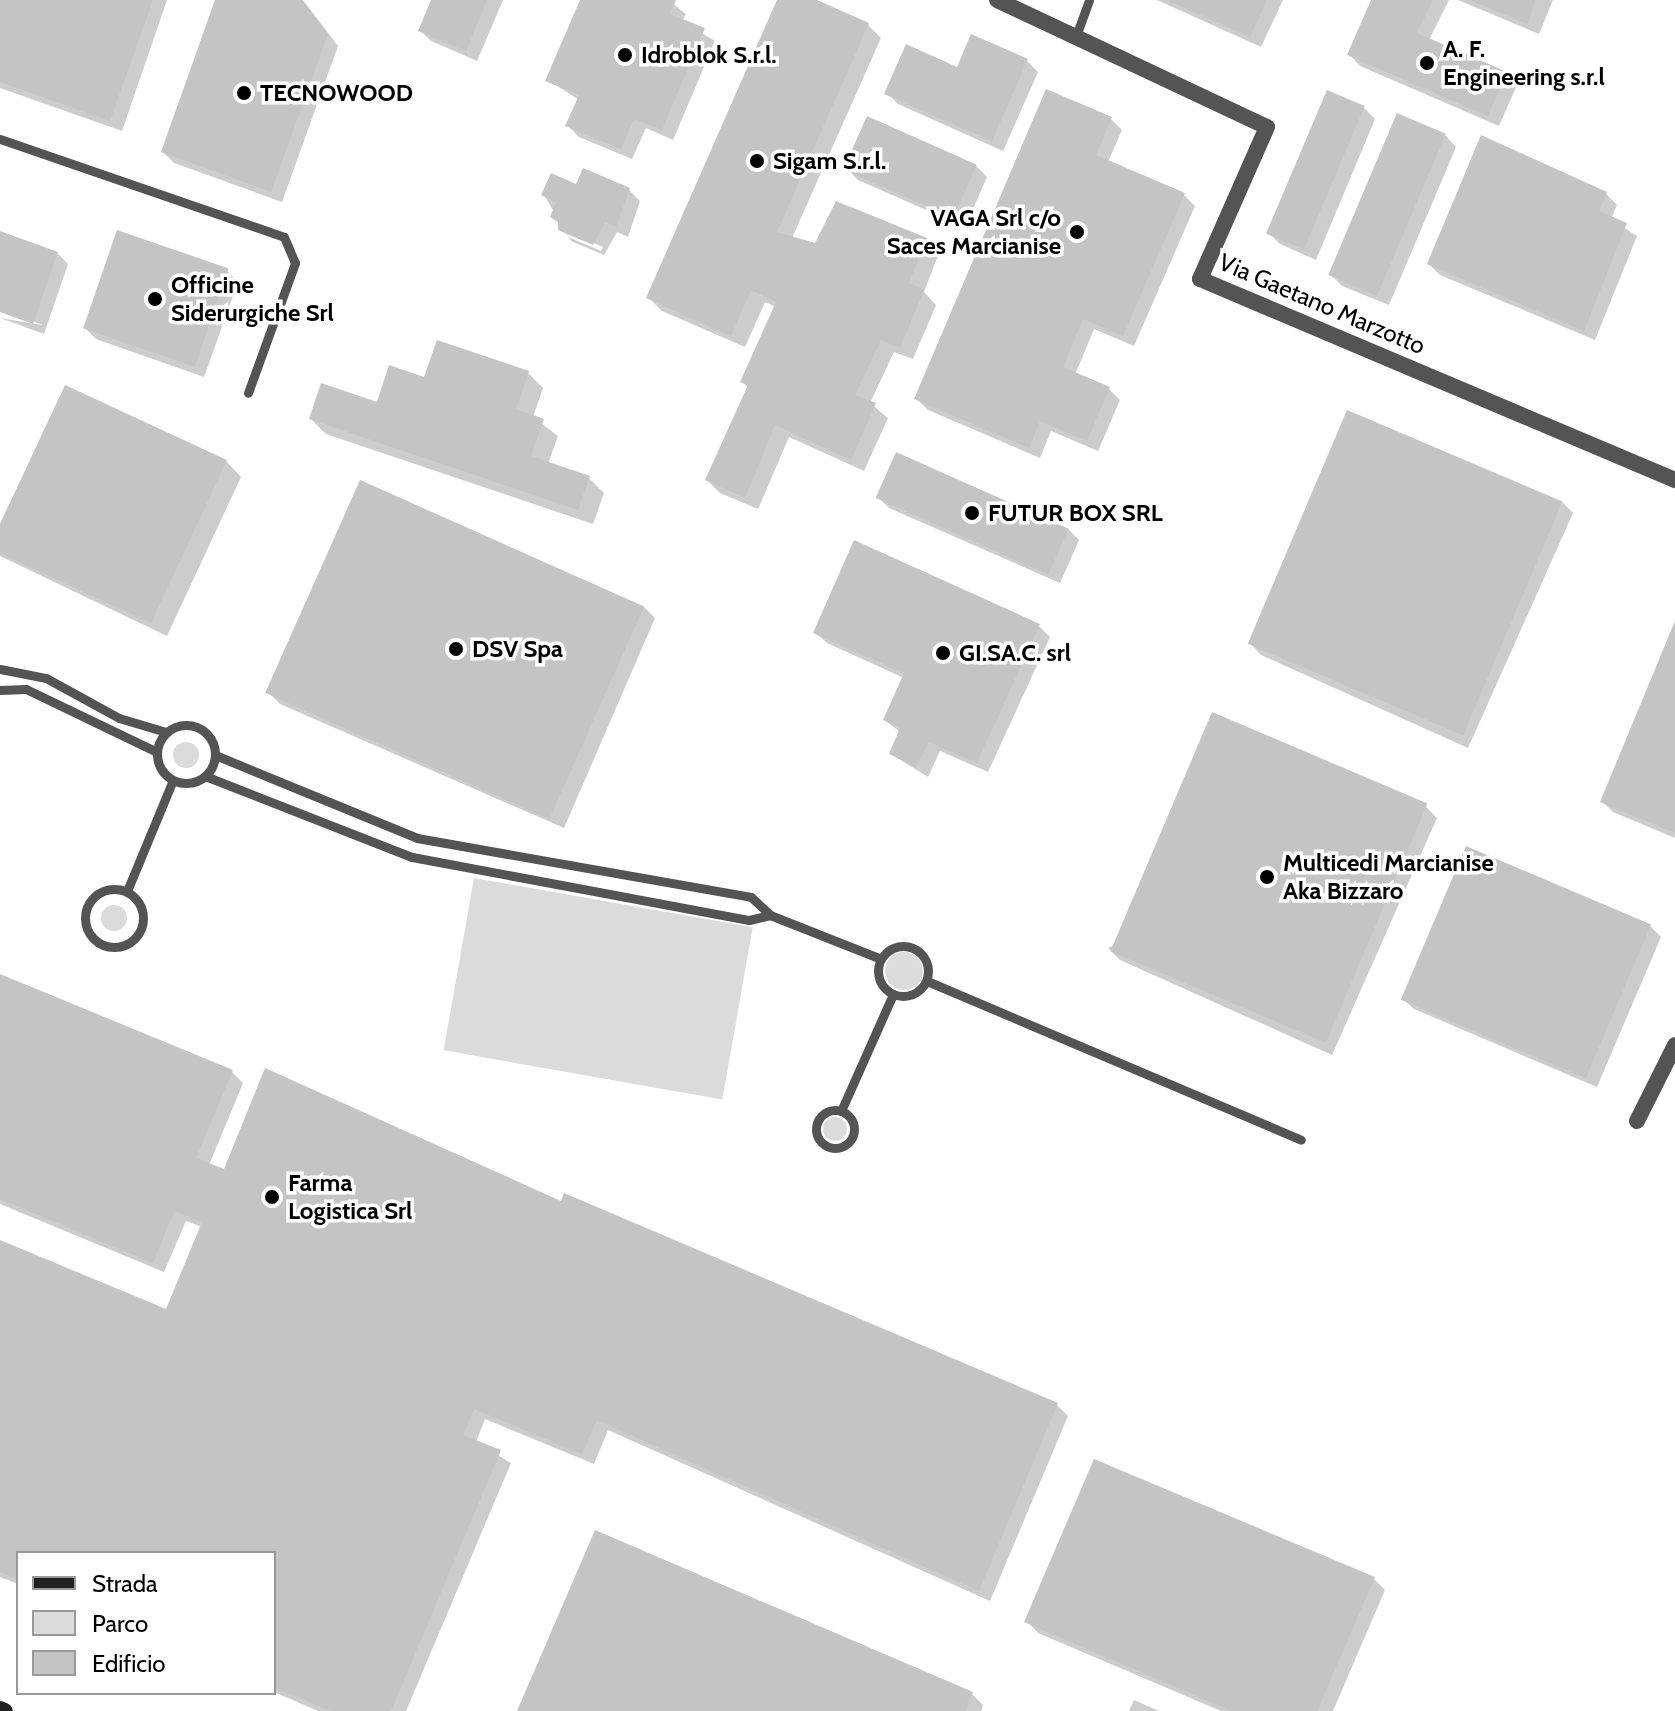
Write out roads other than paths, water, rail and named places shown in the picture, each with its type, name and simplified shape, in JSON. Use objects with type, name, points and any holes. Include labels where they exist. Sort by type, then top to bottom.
[{"type":"street","name":"Via Gaetano Marzotto","points":[[997,0],[1267,127],[1200,279],[1675,480]]},
{"type":"street","points":[[1637,1121],[1675,1045]]},
{"type":"lane","points":[[1076,36],[1089,0]]},
{"type":"lane","points":[[0,139],[284,237],[295,263],[248,393]]},
{"type":"lane","points":[[0,669],[46,678],[119,718],[166,732],[184,725],[203,730],[215,755],[417,838],[751,897],[770,915],[881,959]]},
{"type":"lane","points":[[0,690],[26,689],[157,752]]},
{"type":"lane","points":[[166,732],[157,752],[161,769],[173,780],[190,783],[205,776],[215,755]]},
{"type":"lane","points":[[205,776],[412,857],[749,920],[770,915]]},
{"type":"lane","points":[[127,891],[173,780]]},
{"type":"lane","points":[[107,889],[127,891],[140,904],[140,930],[119,947],[101,944],[87,930],[86,910],[107,889]]},
{"type":"lane","points":[[911,947],[925,957],[927,981],[916,993],[893,994],[879,977],[881,959],[893,948],[911,947]]},
{"type":"lane","points":[[927,981],[1301,1140]]},
{"type":"lane","points":[[841,1111],[893,994]]},
{"type":"lane","points":[[829,1111],[841,1111],[851,1118],[852,1137],[838,1148],[825,1146],[815,1130],[818,1119],[829,1111]]},
{"type":"place","name":"Idroblok S.r.l.","points":[[625,55]]},
{"type":"place","name":"A. F. Engineering s.r.l","points":[[1427,63]]},
{"type":"place","name":"TECNOWOOD","points":[[244,93]]},
{"type":"place","name":"Sigam S.r.l.","points":[[757,161]]},
{"type":"place","name":"VAGA Srl c/o Saces Marcianise","points":[[1077,232]]},
{"type":"place","name":"Officine Siderurgiche Srl","points":[[155,299]]},
{"type":"place","name":"FUTUR BOX SRL","points":[[972,513]]},
{"type":"place","name":"DSV Spa","points":[[456,649]]},
{"type":"place","name":"GI.SA.C. srl","points":[[943,653]]},
{"type":"place","name":"Multicedi Marcianise Aka Bizzaro","points":[[1267,877]]},
{"type":"place","name":"Farma Logistica Srl","points":[[272,1197]]}]
